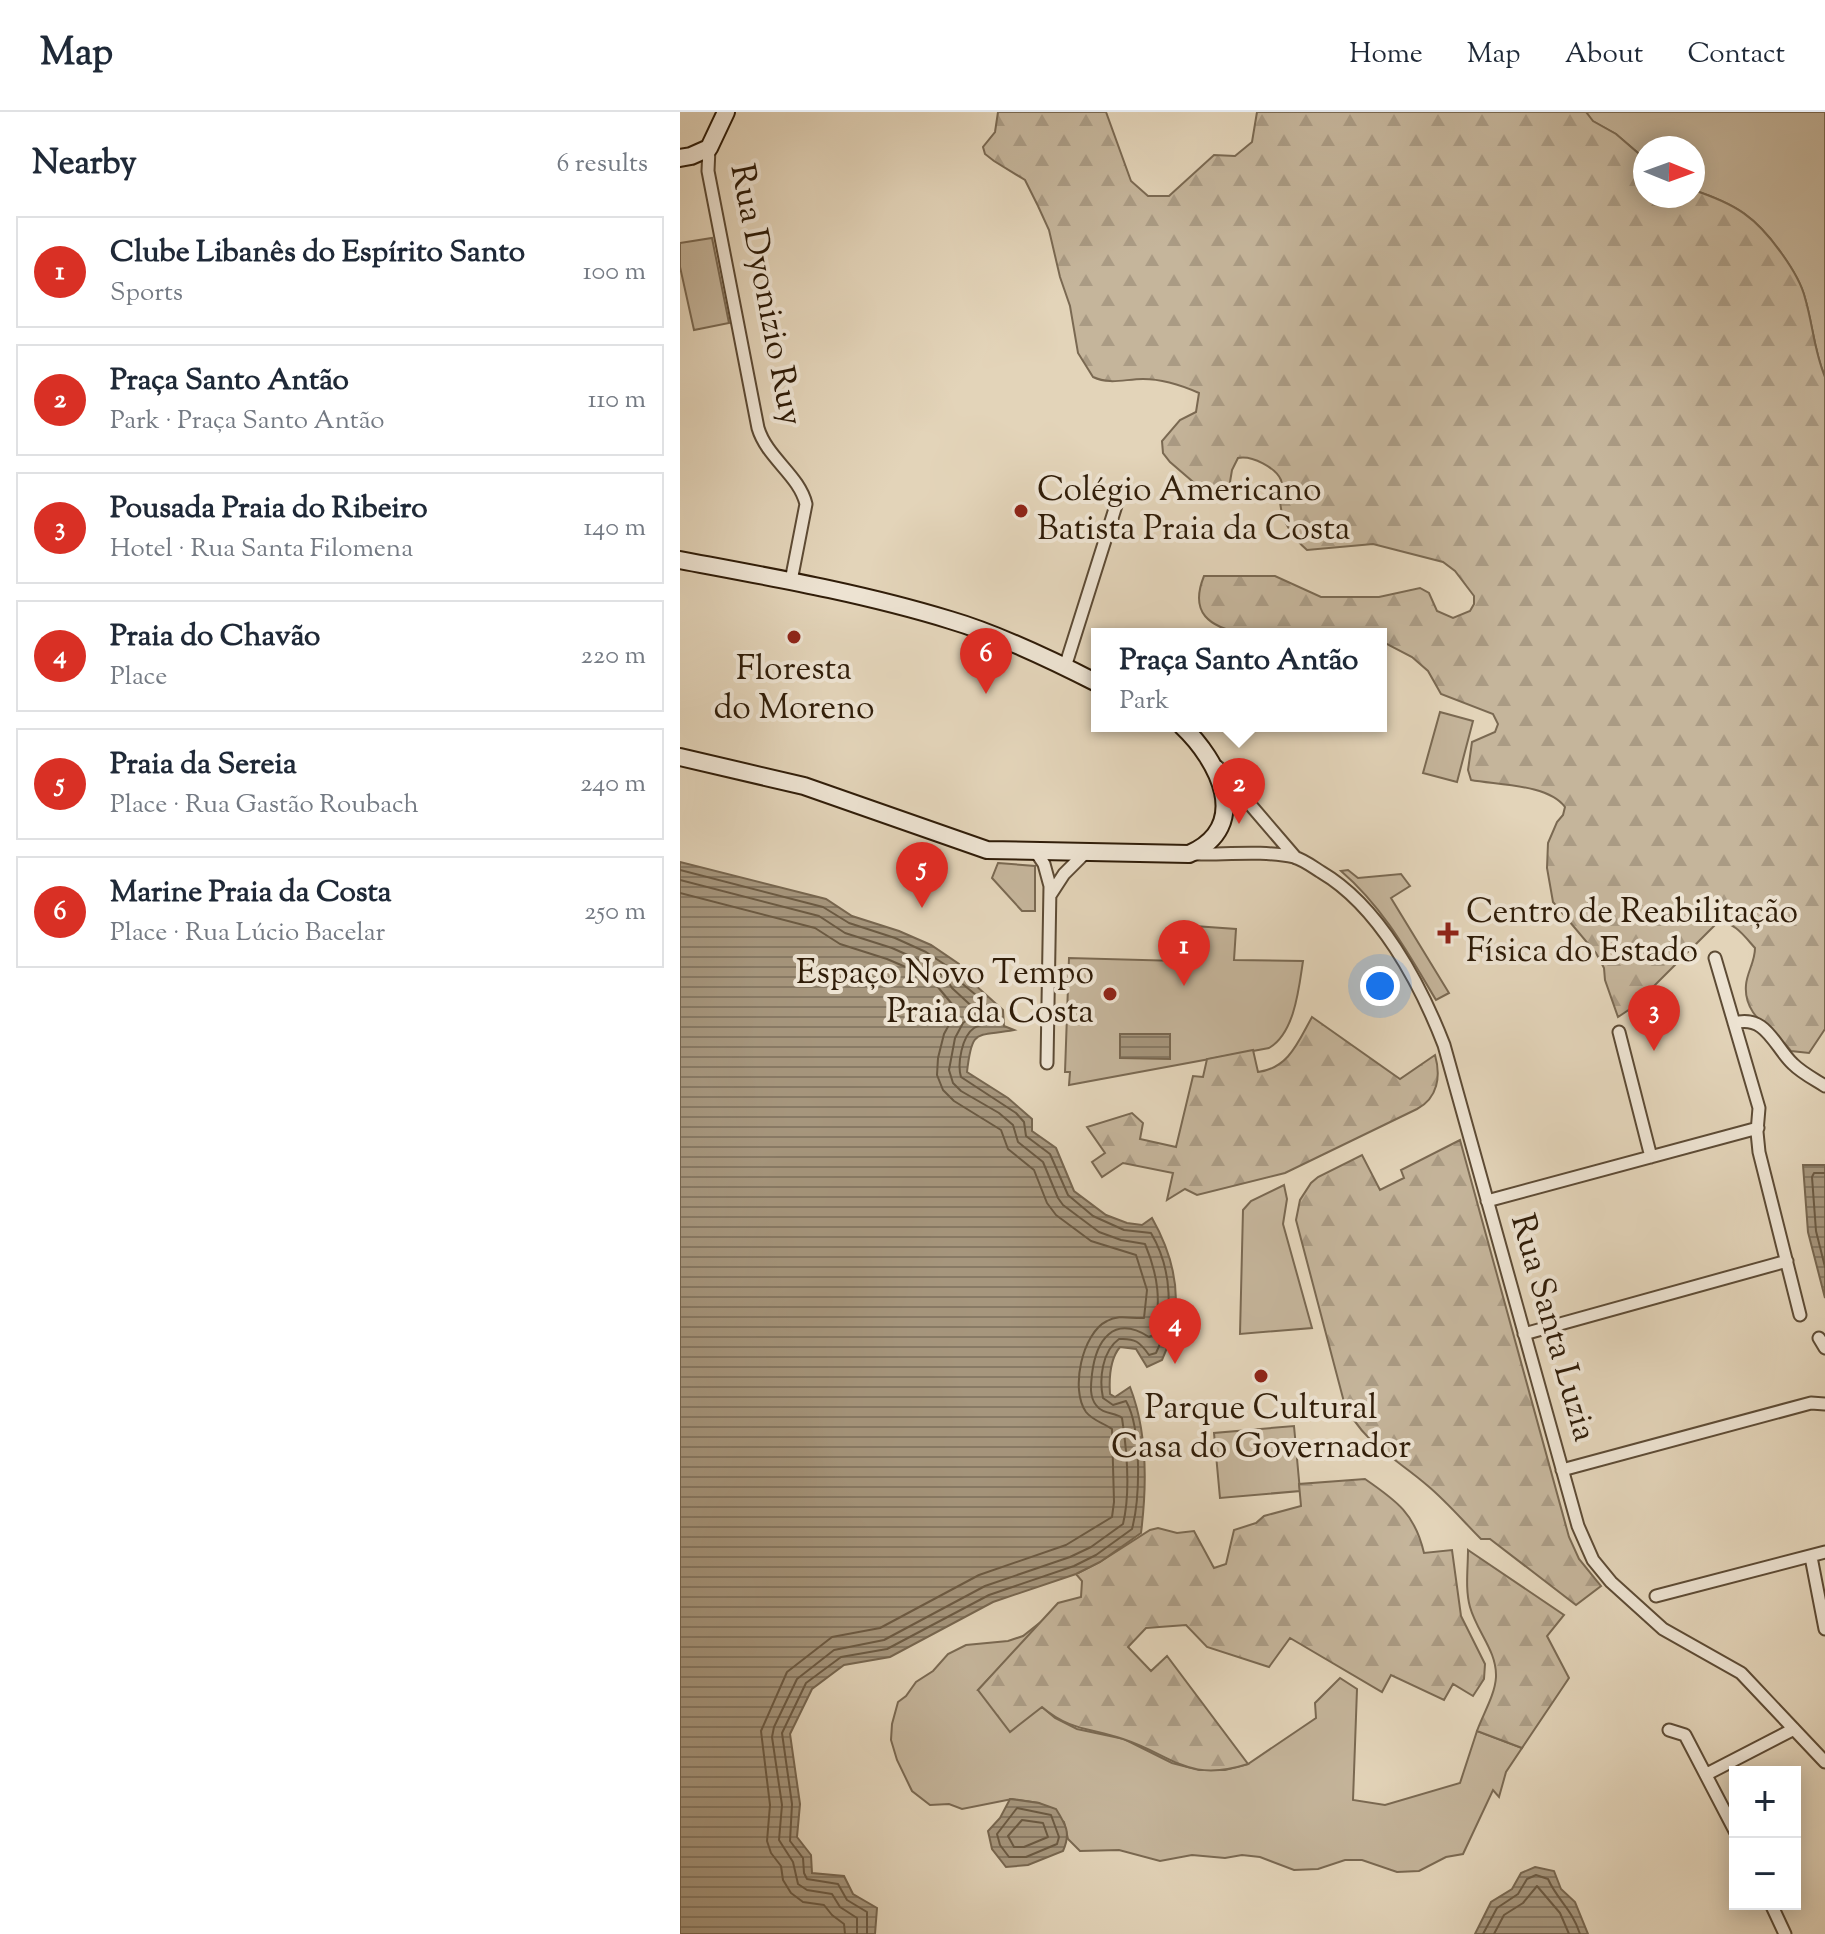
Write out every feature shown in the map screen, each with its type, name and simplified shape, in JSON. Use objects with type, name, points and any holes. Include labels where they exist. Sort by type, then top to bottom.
[{"type":"street","points":[[680,158],[709,148],[726,112]]},
{"type":"street","name":"Rua Dyonizio Ruy","points":[[709,148],[708,171],[758,428],[766,447],[802,492],[806,504],[806,518],[791,581]]},
{"type":"street","points":[[1065,667],[1119,496]]},
{"type":"street","points":[[680,560],[874,599],[953,621],[1091,680]]},
{"type":"street","points":[[1187,732],[1296,858]]},
{"type":"street","points":[[1189,854],[1211,840],[1223,816],[1224,791],[1208,756]]},
{"type":"street","points":[[680,757],[804,786],[875,809],[979,849],[1296,858]]},
{"type":"street","points":[[1036,852],[1047,871],[1050,894],[1047,1063]]},
{"type":"street","points":[[1050,894],[1085,853]]},
{"type":"street","name":"Rua Santa Luzia","points":[[1296,858],[1343,885],[1353,895],[1391,944],[1416,984],[1444,1045],[1582,1538],[1601,1572],[1663,1629],[1741,1673],[1825,1762]]},
{"type":"street","points":[[1715,958],[1759,1108],[1762,1167],[1800,1315]]},
{"type":"street","points":[[1734,1023],[1754,1022],[1773,1039],[1794,1066],[1825,1086]]},
{"type":"street","points":[[1619,1032],[1651,1157]]},
{"type":"street","points":[[1487,1201],[1758,1128]]},
{"type":"street","points":[[1524,1334],[1787,1261]]},
{"type":"street","points":[[1562,1470],[1811,1403],[1825,1404]]},
{"type":"street","points":[[1656,1596],[1825,1552]]},
{"type":"street","points":[[1811,1557],[1825,1629]]},
{"type":"street","points":[[1707,1774],[1794,1729]]},
{"type":"street","points":[[1669,1730],[1685,1735],[1729,1819]]},
{"type":"street","points":[[1774,1910],[1785,1934]]},
{"type":"green space","points":[[998,112],[1106,112],[1131,181],[1148,196],[1169,196],[1214,155],[1235,156],[1252,142],[1257,112],[1586,112],[1593,121],[1633,149],[1633,208],[1705,208],[1705,195],[1744,213],[1763,230],[1786,259],[1801,286],[1825,377],[1825,1029],[1809,1053],[1791,1051],[1755,1015],[1746,996],[1746,985],[1755,948],[1739,930],[1724,922],[1718,922],[1633,1007],[1618,1017],[1604,968],[1596,953],[1553,902],[1547,868],[1548,843],[1565,807],[1557,799],[1535,790],[1471,780],[1468,770],[1472,742],[1495,732],[1498,724],[1493,714],[1441,694],[1428,671],[1412,657],[1387,644],[1387,628],[1224,628],[1205,616],[1199,600],[1204,576],[1275,576],[1321,597],[1379,597],[1420,588],[1429,593],[1437,611],[1453,618],[1470,611],[1474,596],[1455,571],[1443,562],[1373,544],[1307,550],[1285,521],[1280,499],[1281,480],[1269,467],[1256,460],[1238,458],[1229,488],[1219,493],[1206,493],[1170,462],[1163,453],[1162,441],[1180,420],[1196,412],[1199,393],[1158,380],[1112,381],[1093,377],[1078,353],[1070,306],[1049,230],[1038,206],[1025,180],[985,154],[983,147],[995,132]]},
{"type":"green space","points":[[1586,112],[1825,112],[1825,377],[1805,298],[1786,259],[1763,230],[1744,213],[1705,195],[1705,136],[1633,136],[1633,149],[1616,134],[1592,121]]},
{"type":"green space","points":[[712,238],[729,323],[694,330],[680,267],[680,243]]},
{"type":"green space","points":[[1440,712],[1473,721],[1457,782],[1423,773]]},
{"type":"green space","points":[[998,863],[1035,866],[1035,911],[1022,911],[992,878]]},
{"type":"green space","points":[[1348,870],[1358,878],[1401,874],[1410,886],[1391,898],[1449,993],[1436,1000],[1382,915],[1341,871]]},
{"type":"green space","points":[[1180,925],[1236,929],[1234,960],[1303,961],[1294,1009],[1285,1032],[1269,1048],[1069,1085],[1070,1072],[1065,1072],[1069,958],[1179,961]]},
{"type":"green space","points":[[1312,1017],[1400,1079],[1435,1055],[1438,1071],[1434,1093],[1417,1109],[1285,1173],[1197,1195],[1185,1189],[1167,1200],[1173,1173],[1123,1163],[1102,1177],[1092,1162],[1105,1153],[1087,1127],[1132,1113],[1143,1123],[1140,1139],[1176,1147],[1193,1076],[1203,1077],[1207,1059],[1253,1050],[1258,1072],[1269,1070],[1291,1052]]},
{"type":"green space","points":[[1460,1140],[1569,1537],[1579,1559],[1601,1586],[1576,1605],[1490,1539],[1481,1539],[1435,1492],[1370,1439],[1351,1416],[1344,1402],[1296,1220],[1300,1200],[1311,1183],[1362,1155],[1380,1190],[1404,1178],[1401,1170]]},
{"type":"green space","points":[[1284,1185],[1287,1199],[1283,1224],[1312,1328],[1240,1334],[1243,1210],[1251,1201]]},
{"type":"green space","points":[[1294,1426],[1300,1491],[1220,1498],[1214,1433]]},
{"type":"green space","points":[[1365,1479],[1386,1494],[1410,1518],[1424,1553],[1452,1550],[1461,1616],[1485,1664],[1484,1679],[1473,1696],[1453,1684],[1444,1700],[1391,1675],[1382,1692],[1290,1638],[1269,1667],[1207,1647],[1186,1625],[1146,1628],[1128,1647],[1151,1671],[1167,1656],[1248,1764],[1210,1770],[1182,1765],[1123,1739],[1071,1725],[1042,1707],[1010,1732],[978,1690],[1058,1603],[1081,1597],[1082,1581],[1076,1574],[1150,1530],[1194,1531],[1214,1568],[1226,1564],[1234,1530],[1256,1523],[1264,1516],[1301,1506],[1299,1484]]},
{"type":"green space","points":[[1468,1550],[1564,1615],[1547,1636],[1569,1678],[1522,1748],[1477,1731],[1496,1677],[1490,1650],[1468,1600]]},
{"type":"green space","points":[[1047,1617],[978,1690],[1042,1707],[1077,1729],[1124,1739],[1172,1763],[1199,1770],[1225,1770],[1248,1764],[1316,1718],[1315,1703],[1340,1678],[1357,1689],[1353,1800],[1385,1805],[1460,1783],[1477,1731],[1522,1748],[1506,1772],[1499,1797],[1493,1790],[1463,1854],[1446,1857],[1419,1871],[1397,1872],[1362,1860],[1345,1860],[1318,1869],[1294,1870],[1260,1857],[1242,1855],[1225,1858],[1192,1855],[1160,1861],[1119,1850],[1080,1851],[1068,1839],[1064,1822],[1039,1803],[1012,1799],[962,1809],[949,1804],[930,1805],[912,1791],[897,1760],[891,1740],[898,1702],[948,1654],[966,1645],[1008,1641],[1023,1636]]},
{"type":"water","points":[[680,862],[826,899],[852,916],[931,945],[959,964],[965,976],[1003,1010],[1004,1026],[1014,1030],[978,1037],[971,1047],[967,1072],[1008,1098],[1032,1119],[1032,1131],[1056,1148],[1074,1191],[1106,1215],[1127,1223],[1142,1225],[1152,1218],[1173,1270],[1174,1324],[1162,1360],[1147,1367],[1136,1349],[1120,1347],[1114,1357],[1110,1376],[1110,1394],[1115,1397],[1130,1387],[1140,1422],[1145,1478],[1141,1533],[1100,1562],[1076,1574],[993,1602],[890,1657],[844,1665],[812,1689],[790,1734],[800,1804],[797,1837],[811,1855],[812,1873],[844,1876],[853,1894],[877,1908],[875,1934],[680,1934]]},
{"type":"water","points":[[1120,1034],[1170,1034],[1170,1059],[1120,1058]]},
{"type":"water","points":[[1803,1165],[1825,1165],[1825,1298],[1808,1232]]},
{"type":"water","points":[[1010,1799],[1056,1809],[1066,1829],[1063,1851],[1028,1865],[1006,1867],[992,1849],[988,1831],[1000,1818]]},
{"type":"water","points":[[1535,1867],[1554,1871],[1561,1889],[1575,1902],[1588,1934],[1475,1934],[1491,1902],[1512,1889],[1521,1873]]},
{"type":"place","name":"Colégio Americano Batista Praia da Costa","points":[[1021,511]]},
{"type":"place","name":"Floresta do Moreno","points":[[794,637]]},
{"type":"place","name":"Marine Praia da Costa","points":[[986,694]]},
{"type":"place","name":"Praça Santo Antão","points":[[1239,824]]},
{"type":"place","name":"Praia da Sereia","points":[[922,908]]},
{"type":"place","name":"Centro de Reabilitação Física do Estado","points":[[1448,933]]},
{"type":"place","name":"Clube Libanês do Espírito Santo","points":[[1184,986]]},
{"type":"place","name":"Espaço Novo Tempo Praia da Costa","points":[[1110,994]]},
{"type":"place","name":"Pousada Praia do Ribeiro","points":[[1654,1051]]},
{"type":"place","name":"Praia do Chavão","points":[[1175,1364]]},
{"type":"place","name":"Parque Cultural Casa do Governador","points":[[1261,1376]]}]
